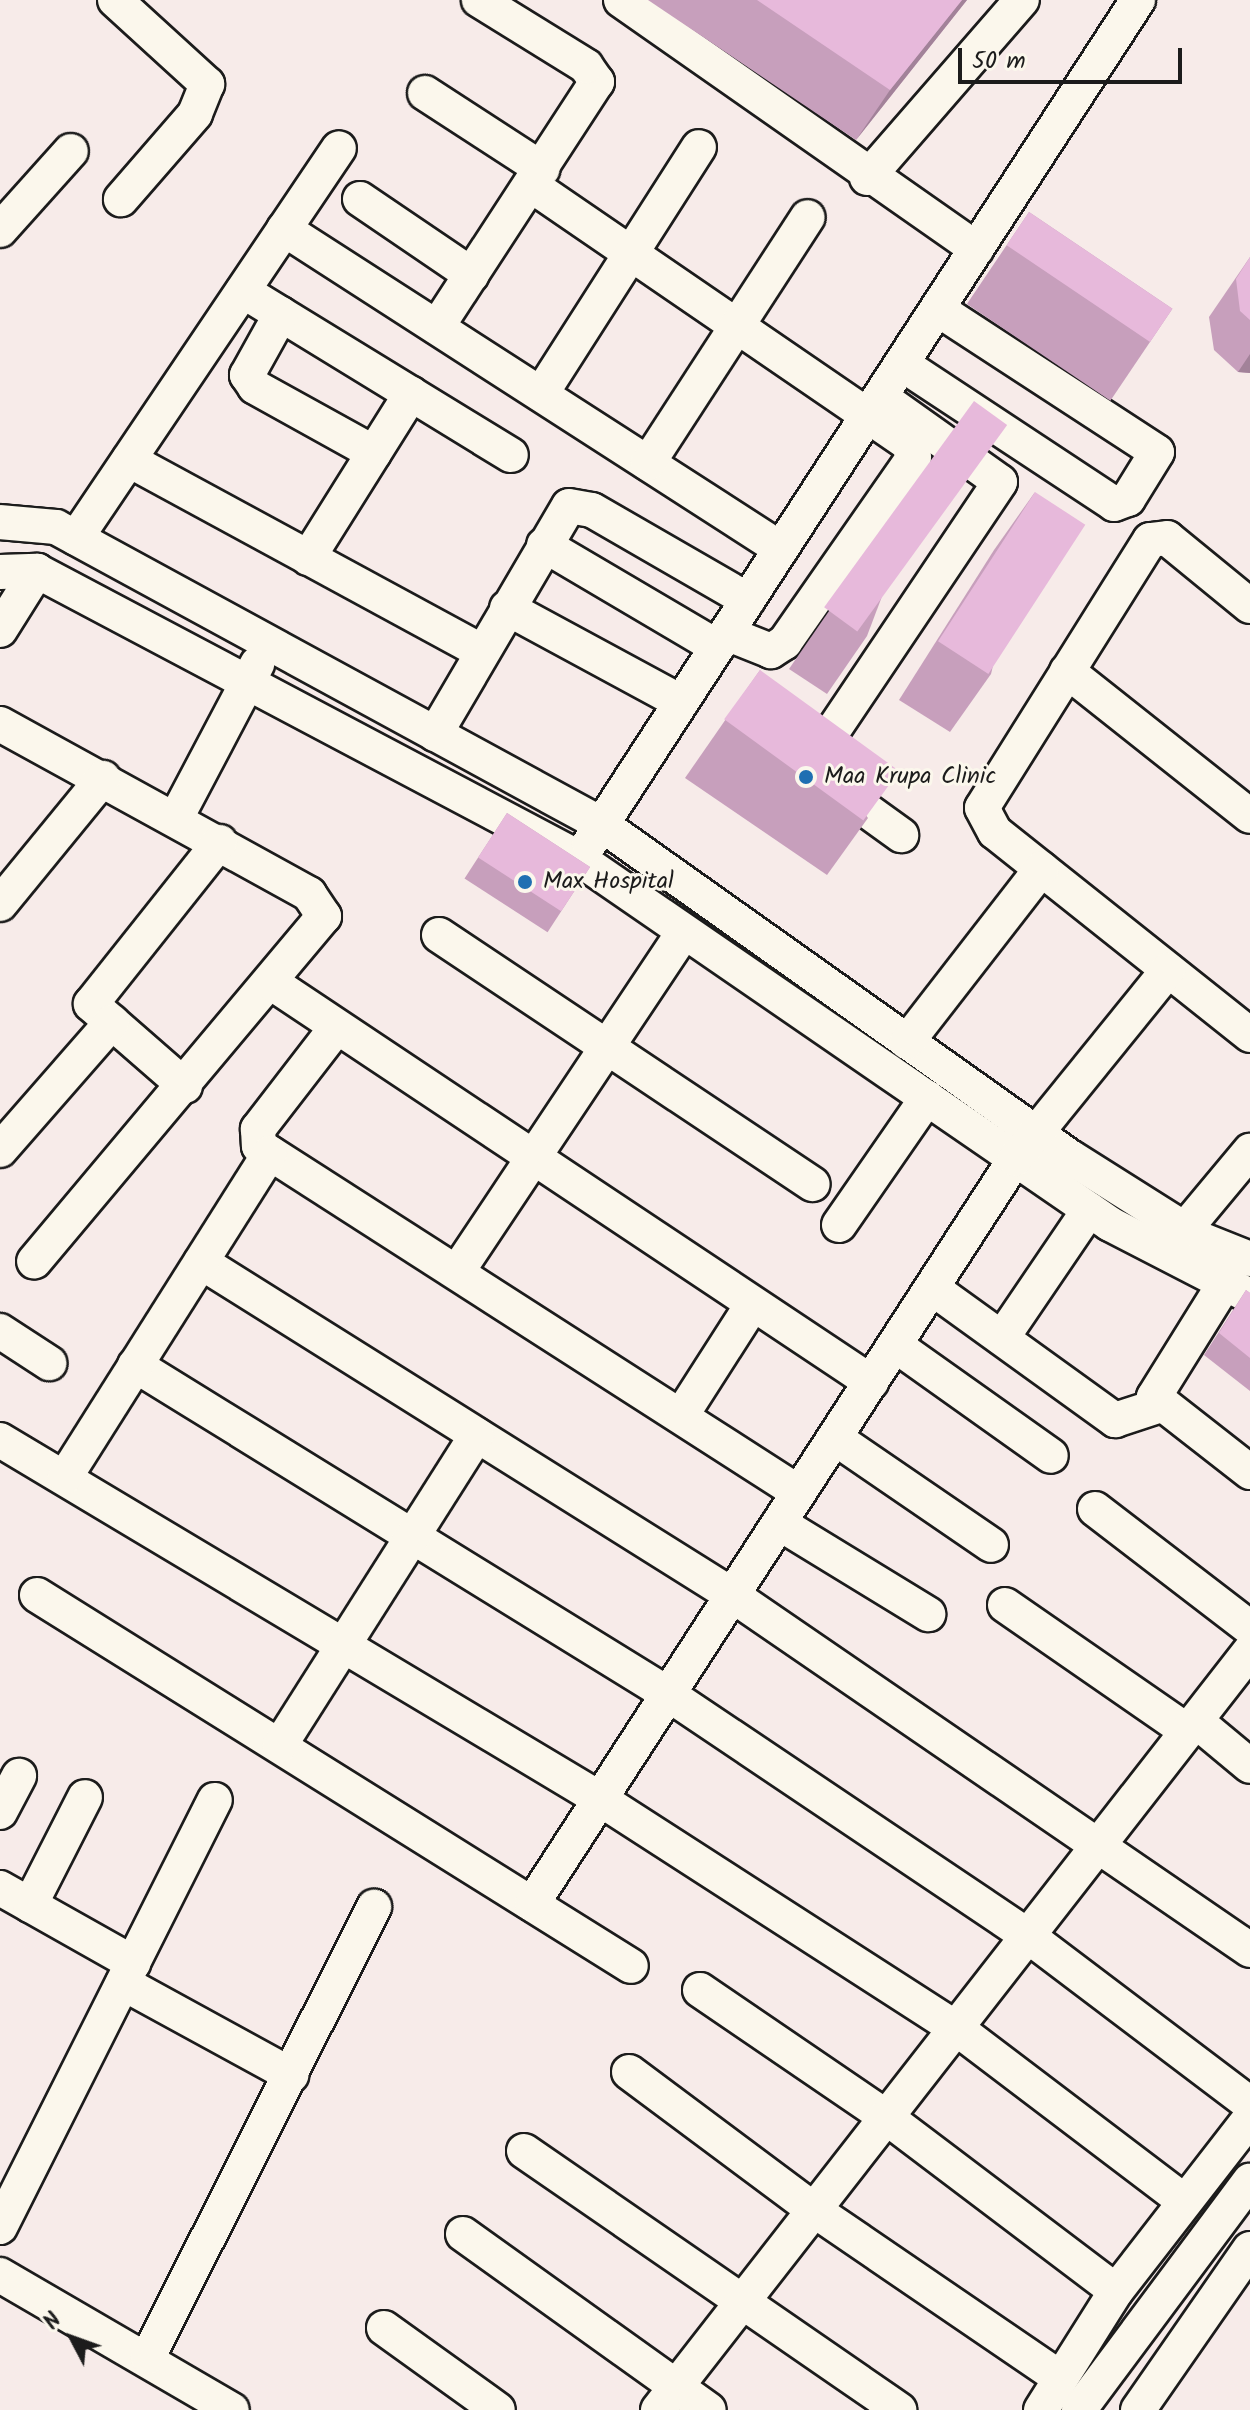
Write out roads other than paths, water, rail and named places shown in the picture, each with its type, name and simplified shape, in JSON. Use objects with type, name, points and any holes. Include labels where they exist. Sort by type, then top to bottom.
[{"type":"street","points":[[115,0],[200,75]]},
{"type":"street","points":[[121,199],[205,98],[200,75],[201,47],[148,0]]},
{"type":"street","points":[[437,327],[595,90],[595,74],[479,0]]},
{"type":"street","points":[[621,0],[867,178],[977,249]]},
{"type":"street","points":[[867,178],[1022,0]]},
{"type":"street","points":[[579,859],[977,249],[1130,3]]},
{"type":"street","points":[[425,93],[537,177],[634,256],[737,326],[1000,482],[808,768],[901,835]]},
{"type":"street","points":[[541,394],[634,256],[699,147]]},
{"type":"street","points":[[76,538],[339,148]]},
{"type":"street","points":[[0,230],[71,151]]},
{"type":"street","points":[[360,199],[472,275]]},
{"type":"street","points":[[648,463],[808,217]]},
{"type":"street","points":[[284,229],[781,549]]},
{"type":"street","points":[[243,291],[511,455]]},
{"type":"street","points":[[902,364],[1114,504],[1128,499],[1157,452],[938,309]]},
{"type":"street","points":[[281,314],[247,375],[255,387],[374,453]]},
{"type":"street","points":[[308,558],[411,394]]},
{"type":"street","points":[[544,545],[722,640],[771,651],[785,642],[914,457],[908,443],[874,406]]},
{"type":"street","points":[[129,460],[481,651]]},
{"type":"street","points":[[435,734],[544,545],[578,504],[748,600]]},
{"type":"street","points":[[0,522],[56,527],[601,824],[907,1042],[1026,1146],[1089,1210],[1241,1290],[1154,1390],[1161,1405],[1250,1472]]},
{"type":"street","points":[[1250,606],[1167,538],[1150,540],[982,808],[987,825],[1250,1035]]},
{"type":"street","points":[[0,630],[37,571]]},
{"type":"street","points":[[0,572],[37,571],[579,859],[927,1098],[1250,1259]]},
{"type":"street","points":[[507,608],[681,702]]},
{"type":"street","points":[[177,816],[267,642]]},
{"type":"street","points":[[1067,671],[1250,816]]},
{"type":"street","points":[[0,724],[177,816],[320,904],[319,927],[34,1262]]},
{"type":"street","points":[[0,904],[103,778]]},
{"type":"street","points":[[185,1086],[91,1004],[220,842]]},
{"type":"street","points":[[907,1042],[1041,869]]},
{"type":"street","points":[[457,1272],[684,932]]},
{"type":"street","points":[[439,935],[813,1184]]},
{"type":"street","points":[[532,1904],[1026,1146],[1168,970]]},
{"type":"street","points":[[272,983],[531,1161],[871,1382]]},
{"type":"street","points":[[0,1150],[112,1022]]},
{"type":"street","points":[[336,1028],[258,1129],[259,1146],[798,1492]]},
{"type":"street","points":[[839,1225],[927,1098]]},
{"type":"street","points":[[1185,1229],[1250,1151]]},
{"type":"street","points":[[65,1477],[270,1153]]},
{"type":"street","points":[[1002,1338],[1089,1210]]},
{"type":"street","points":[[201,1262],[732,1595],[1250,1950]]},
{"type":"street","points":[[932,1288],[1123,1423],[1161,1405]]},
{"type":"street","points":[[681,1416],[752,1305]]},
{"type":"street","points":[[0,1331],[49,1363]]},
{"type":"street","points":[[895,1345],[1051,1456]]},
{"type":"street","points":[[135,1365],[668,1694],[1028,1936],[1250,2104]]},
{"type":"street","points":[[280,1745],[477,1435]]},
{"type":"street","points":[[835,1438],[991,1545]]},
{"type":"street","points":[[0,1440],[600,1799],[956,2028],[1183,2200]]},
{"type":"street","points":[[1095,1509],[1250,1628]]},
{"type":"street","points":[[779,1523],[928,1614]]},
{"type":"street","points":[[37,1595],[631,1966]]},
{"type":"street","points":[[1005,1605],[1250,1766]]},
{"type":"street","points":[[667,2397],[1250,1651]]},
{"type":"street","points":[[0,1812],[19,1776]]},
{"type":"street","points":[[30,1905],[85,1797]]},
{"type":"street","points":[[0,2227],[215,1800]]},
{"type":"street","points":[[0,1888],[291,2075]]},
{"type":"street","points":[[148,2357],[374,1907]]},
{"type":"street","points":[[700,1990],[886,2117],[1116,2291]]},
{"type":"street","points":[[629,2072],[814,2210],[1060,2378]]},
{"type":"street","points":[[1041,2410],[1116,2291],[1183,2200],[1250,2118]]},
{"type":"street","points":[[524,2151],[745,2298],[899,2410]]},
{"type":"street","points":[[1079,2410],[1250,2181]]},
{"type":"street","points":[[463,2234],[667,2397],[709,2410]]},
{"type":"street","points":[[1138,2410],[1250,2249]]},
{"type":"street","points":[[0,2275],[148,2357],[214,2405]]},
{"type":"street","points":[[384,2328],[498,2410]]},
{"type":"place","name":"Maa Krupa Clinic","points":[[806,777]]},
{"type":"place","name":"Max Hospital","points":[[525,882]]}]
